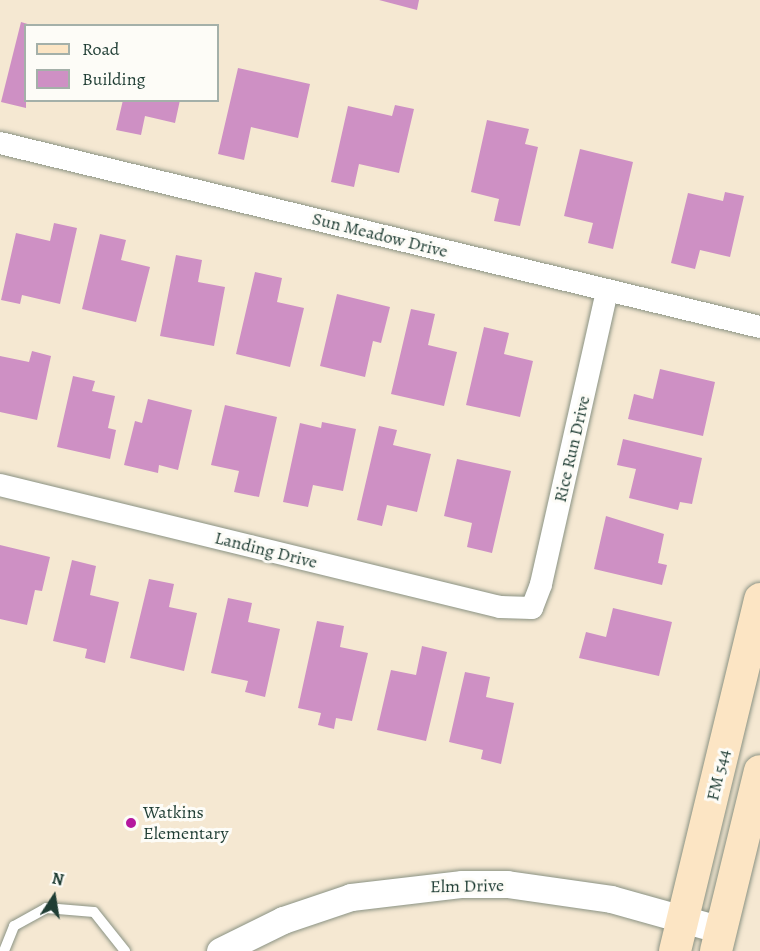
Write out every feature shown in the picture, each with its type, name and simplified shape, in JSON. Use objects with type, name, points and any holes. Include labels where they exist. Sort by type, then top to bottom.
[{"type":"main road","name":"FM 544","points":[[675,951],[760,599]]},
{"type":"main road","points":[[718,940],[760,771]]},
{"type":"street","name":"Sun Meadow Drive","points":[[0,143],[760,327]]},
{"type":"street","name":"Rice Run Drive","points":[[532,608],[542,584],[607,290]]},
{"type":"street","name":"Landing Drive","points":[[0,485],[500,608],[532,608]]},
{"type":"street","name":"Elm Drive","points":[[220,951],[283,920],[351,897],[429,886],[507,884],[611,899],[683,920],[718,940]]},
{"type":"lane","points":[[4,951],[15,926],[46,908],[94,912],[125,951]]},
{"type":"building","points":[[379,0],[419,0],[417,10]]},
{"type":"building","points":[[21,22],[28,24],[24,24],[24,102],[26,102],[26,108],[1,102]]},
{"type":"building","points":[[238,68],[310,84],[298,138],[251,127],[244,160],[218,154]]},
{"type":"building","points":[[123,102],[180,102],[175,123],[145,116],[141,135],[116,130]]},
{"type":"building","points":[[395,105],[414,109],[399,173],[359,164],[354,187],[331,182],[348,106],[392,116]]},
{"type":"building","points":[[487,120],[529,129],[525,144],[538,147],[520,226],[494,221],[499,199],[471,192]]},
{"type":"building","points":[[580,149],[633,162],[613,249],[588,243],[593,223],[564,216]]},
{"type":"building","points":[[725,192],[744,196],[730,257],[700,250],[695,269],[671,263],[688,193],[723,201]]},
{"type":"building","points":[[54,223],[77,228],[60,304],[22,295],[20,304],[1,300],[16,233],[50,241]]},
{"type":"building","points":[[100,234],[126,240],[121,260],[150,267],[136,322],[82,309]]},
{"type":"building","points":[[176,255],[202,260],[198,282],[225,287],[214,346],[160,336]]},
{"type":"building","points":[[255,272],[282,278],[277,302],[304,308],[290,367],[236,354]]},
{"type":"building","points":[[337,294],[390,307],[381,343],[373,341],[365,377],[320,366]]},
{"type":"building","points":[[411,309],[435,314],[428,345],[457,352],[444,406],[391,394]]},
{"type":"building","points":[[484,327],[509,333],[504,354],[533,361],[520,417],[466,405]]},
{"type":"building","points":[[32,351],[51,356],[37,420],[0,412],[0,356],[29,362]]},
{"type":"building","points":[[660,369],[715,382],[703,436],[628,419],[634,394],[653,399]]},
{"type":"building","points":[[73,376],[95,381],[92,391],[115,396],[108,428],[116,430],[110,459],[57,447]]},
{"type":"building","points":[[148,399],[192,410],[178,470],[159,465],[158,473],[124,465],[135,421],[142,423]]},
{"type":"building","points":[[225,405],[277,417],[259,497],[234,492],[239,471],[211,465]]},
{"type":"building","points":[[322,422],[356,429],[343,491],[313,485],[308,507],[283,502],[300,423],[321,428]]},
{"type":"building","points":[[379,426],[397,430],[393,445],[431,454],[417,512],[387,505],[382,526],[357,520]]},
{"type":"building","points":[[623,439],[702,458],[692,504],[680,502],[678,510],[629,498],[636,469],[617,465]]},
{"type":"building","points":[[457,459],[511,471],[492,553],[467,547],[472,523],[444,516]]},
{"type":"building","points":[[606,516],[664,534],[658,563],[667,565],[662,585],[594,569]]},
{"type":"building","points":[[0,545],[50,557],[42,591],[35,590],[27,625],[0,619]]},
{"type":"building","points":[[72,560],[96,566],[90,595],[119,602],[105,663],[85,658],[87,649],[53,641]]},
{"type":"building","points":[[149,579],[174,584],[169,607],[197,613],[184,671],[130,658]]},
{"type":"building","points":[[228,598],[252,603],[248,622],[280,629],[265,697],[245,692],[248,681],[211,673]]},
{"type":"building","points":[[613,608],[672,622],[659,676],[579,658],[586,632],[606,637]]},
{"type":"building","points":[[317,621],[344,626],[340,647],[368,653],[352,721],[336,718],[334,729],[318,725],[321,713],[298,708]]},
{"type":"building","points":[[422,646],[447,652],[426,741],[377,730],[391,670],[416,675]]},
{"type":"building","points":[[465,672],[490,677],[486,697],[514,703],[501,764],[481,759],[483,750],[449,742]]},
{"type":"place","name":"Watkins Elementary","points":[[131,823]]}]
